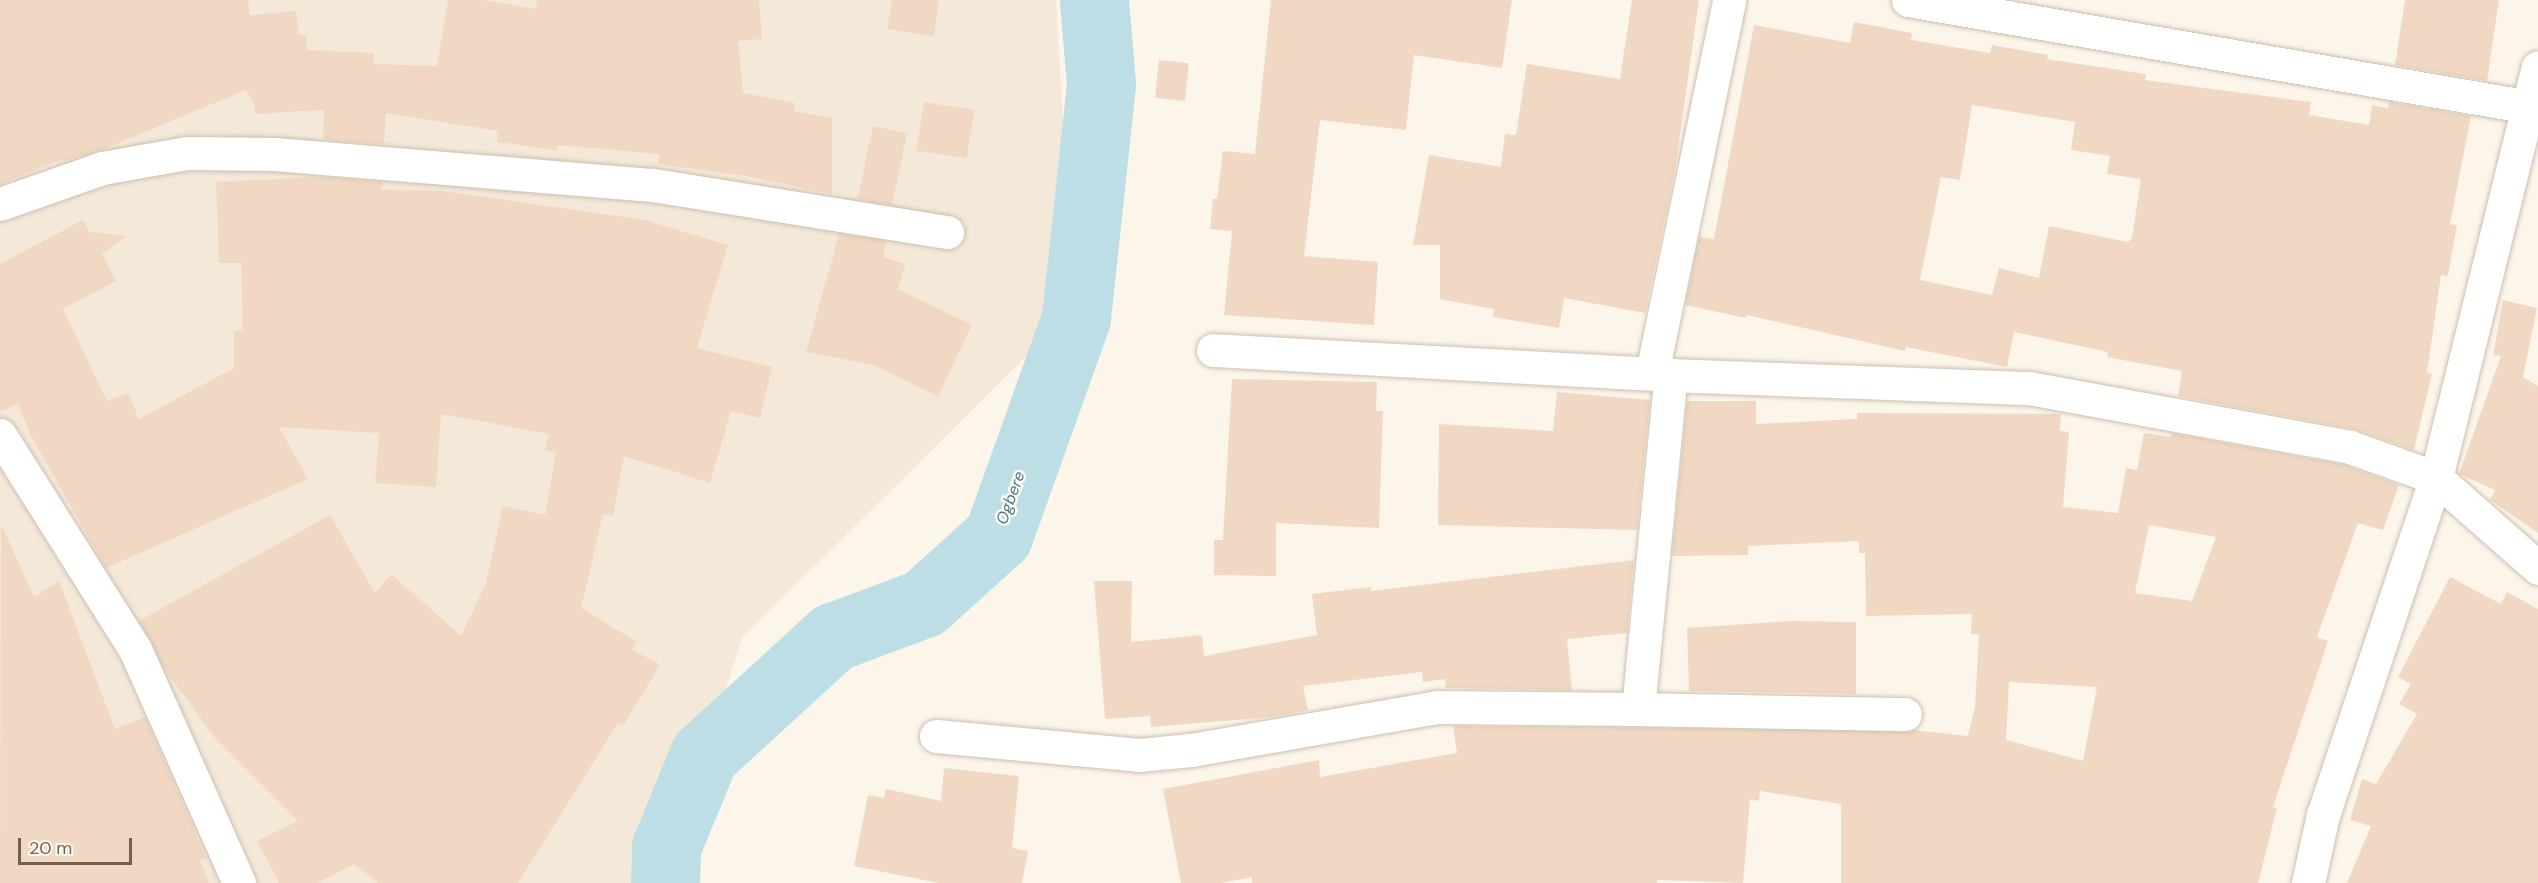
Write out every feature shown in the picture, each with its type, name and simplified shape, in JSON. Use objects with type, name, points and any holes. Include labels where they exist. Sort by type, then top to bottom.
[{"type":"street","points":[[1638,709],[1661,374],[1730,0]]},
{"type":"street","points":[[1908,0],[2532,119]]},
{"type":"street","points":[[2308,883],[2323,815],[2436,478],[2532,119],[2538,67]]},
{"type":"street","points":[[0,204],[102,168],[187,153],[274,154],[653,185],[947,232]]},
{"type":"street","points":[[1213,350],[1661,374],[2029,388],[2350,447],[2436,478],[2538,568]]},
{"type":"street","points":[[0,435],[135,649],[239,883]]},
{"type":"street","points":[[936,736],[1139,755],[1437,707],[1905,714]]},
{"type":"shaded area","points":[[0,0],[1056,0],[1063,119],[1046,337],[742,638],[664,883],[0,883]]},
{"type":"building","points":[[0,0],[248,0],[250,15],[296,11],[299,35],[306,35],[307,50],[374,53],[373,64],[437,66],[448,0],[483,0],[537,9],[536,0],[759,0],[762,39],[738,41],[743,93],[795,103],[794,111],[832,118],[832,194],[746,176],[658,164],[659,154],[557,145],[557,150],[497,142],[498,131],[386,113],[384,144],[323,139],[324,110],[255,114],[254,104],[246,90],[106,148],[64,161],[63,159],[0,184]]},
{"type":"building","points":[[892,0],[939,0],[934,36],[887,29]]},
{"type":"building","points":[[1271,0],[1512,0],[1502,68],[1414,55],[1406,130],[1320,120],[1304,256],[1378,262],[1374,325],[1224,315],[1232,231],[1210,229],[1213,199],[1217,199],[1223,151],[1255,154]]},
{"type":"building","points":[[1632,0],[1699,0],[1675,170],[1645,313],[1564,298],[1559,328],[1493,317],[1494,309],[1440,299],[1440,245],[1413,245],[1429,155],[1501,167],[1505,134],[1516,135],[1527,64],[1620,79]]},
{"type":"building","points":[[2405,0],[2499,0],[2487,81],[2395,65]]},
{"type":"building","points":[[1854,22],[1912,33],[1911,40],[1990,53],[1992,45],[2048,55],[2047,59],[2146,74],[2145,80],[2311,102],[2309,115],[2369,125],[2372,105],[2388,108],[2389,102],[2471,116],[2450,224],[2457,225],[2448,276],[2441,275],[2427,373],[2432,374],[2414,450],[2354,429],[2178,396],[2182,371],[2107,357],[2108,352],[2014,332],[2007,367],[1906,347],[1905,351],[1747,315],[1746,318],[1685,305],[1699,237],[1714,239],[1754,25],[1850,43]],"holes":[[[1972,105],[2075,122],[2071,150],[2110,156],[2107,174],[2141,179],[2132,238],[2128,242],[2049,226],[2039,278],[1999,268],[1992,295],[1920,280],[1941,177],[1960,180]]]},
{"type":"building","points":[[1159,60],[1189,63],[1185,101],[1155,98]]},
{"type":"building","points":[[924,102],[974,110],[967,158],[916,150]]},
{"type":"building","points":[[873,126],[907,133],[892,206],[858,198]]},
{"type":"building","points":[[321,177],[383,182],[382,190],[443,191],[645,220],[728,245],[697,348],[772,367],[760,418],[731,411],[710,483],[624,456],[613,516],[603,514],[581,608],[637,642],[632,649],[660,665],[623,726],[618,723],[518,883],[378,883],[354,864],[317,883],[279,883],[257,841],[298,821],[215,738],[163,667],[139,621],[330,515],[375,593],[391,574],[461,636],[486,583],[503,506],[545,515],[556,452],[545,451],[549,434],[441,414],[436,487],[375,483],[379,433],[279,427],[308,479],[106,568],[31,436],[18,404],[0,412],[0,264],[83,220],[90,232],[126,236],[102,254],[116,281],[63,309],[107,401],[128,393],[139,419],[234,368],[234,331],[243,331],[241,263],[219,263],[216,182]]},
{"type":"building","points":[[839,234],[886,241],[883,257],[905,264],[898,289],[972,325],[938,396],[873,365],[806,352]]},
{"type":"building","points":[[2503,300],[2537,308],[2523,377],[2538,386],[2538,533],[2490,500],[2495,490],[2459,474],[2501,356],[2493,355]]},
{"type":"building","points":[[1232,379],[1377,382],[1376,411],[1383,411],[1379,528],[1276,523],[1276,576],[1214,575],[1214,540],[1223,540]]},
{"type":"building","points":[[1557,392],[1650,400],[1637,530],[1438,525],[1439,424],[1553,431]]},
{"type":"building","points":[[1687,401],[1756,401],[1756,424],[1857,419],[1857,413],[2061,414],[2060,431],[2069,432],[2063,507],[2118,513],[2126,468],[2137,470],[2144,433],[2171,437],[2171,433],[2345,465],[2399,485],[2383,530],[2358,523],[2317,637],[2328,641],[2273,807],[2277,808],[2258,883],[1841,883],[1841,804],[1760,791],[1759,801],[1750,799],[1743,883],[1657,880],[1657,883],[1252,883],[1252,877],[1221,883],[1181,883],[1163,789],[1319,760],[1320,777],[1457,753],[1453,726],[1914,730],[1968,736],[1975,707],[1979,634],[1971,634],[1972,614],[1866,616],[1865,553],[1859,553],[1859,541],[1748,546],[1748,555],[1672,556]],"holes":[[[2149,525],[2216,537],[2192,601],[2135,593]],[[2009,682],[2097,687],[2083,761],[2006,740]]]},
{"type":"building","points":[[1,524],[34,597],[59,581],[115,729],[145,717],[206,858],[200,861],[209,883],[0,883]]},
{"type":"building","points":[[1634,560],[1627,633],[1567,639],[1572,690],[1446,688],[1445,679],[1423,682],[1422,672],[1303,686],[1308,710],[1273,717],[1151,727],[1150,716],[1105,719],[1094,581],[1132,581],[1131,642],[1202,635],[1204,656],[1317,635],[1312,594],[1371,587],[1371,591]]},
{"type":"building","points":[[2450,577],[2501,604],[2507,592],[2538,609],[2538,883],[2347,883],[2371,826],[2350,820],[2362,779],[2376,784],[2417,714],[2399,704],[2411,684],[2398,677]]},
{"type":"building","points":[[1792,621],[1856,622],[1856,694],[1689,691],[1687,628]]},
{"type":"building","points":[[944,768],[1019,776],[1012,848],[1028,851],[1022,883],[939,883],[854,866],[868,795],[884,798],[886,789],[941,801]]},
{"type":"waterway","name":"Ogbere","points":[[665,883],[666,847],[704,755],[833,637],[924,603],[998,536],[1076,318],[1101,84],[1094,0]]}]
